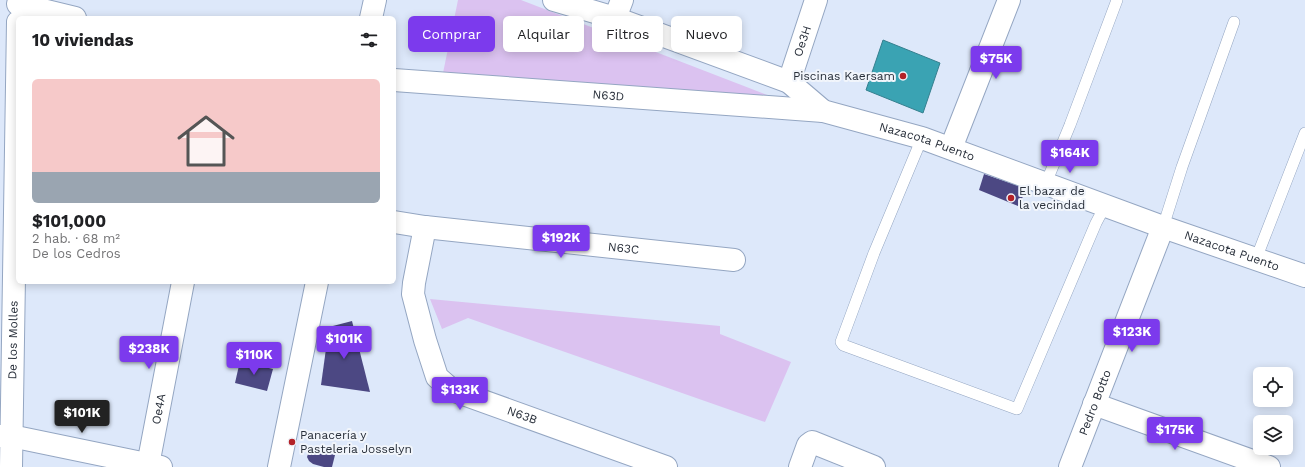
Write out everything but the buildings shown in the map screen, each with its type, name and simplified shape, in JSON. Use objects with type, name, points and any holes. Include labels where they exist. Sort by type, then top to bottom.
[{"type":"street","points":[[372,16],[375,0]]},
{"type":"street","name":"Nazacota Puento","points":[[554,0],[618,9],[788,82],[823,111],[922,138],[1163,227],[1305,276]]},
{"type":"street","name":"Oe3H","points":[[788,82],[816,0]]},
{"type":"street","points":[[951,148],[1009,0]]},
{"type":"street","points":[[18,11],[59,16]]},
{"type":"street","name":"N63D","points":[[396,80],[823,111]]},
{"type":"street","name":"De los Molles","points":[[11,467],[6,436],[16,190]]},
{"type":"street","name":"N63C","points":[[396,222],[425,228],[734,260]]},
{"type":"street","name":"Pedro Botto","points":[[1070,467],[1163,227]]},
{"type":"street","name":"N63B","points":[[425,228],[413,294],[425,340],[437,377],[443,383],[452,390],[666,467]]},
{"type":"street","name":"Oe4A","points":[[155,466],[183,284]]},
{"type":"street","points":[[279,467],[317,284]]},
{"type":"street","points":[[1094,404],[1268,467]]},
{"type":"street","points":[[6,436],[155,466]]},
{"type":"street","points":[[800,467],[808,445],[812,442],[874,467]]},
{"type":"lane","points":[[1046,183],[1070,125],[1117,0]]},
{"type":"lane","points":[[1163,227],[1182,167],[1234,22]]},
{"type":"lane","points":[[1256,259],[1305,134]]},
{"type":"lane","points":[[922,138],[874,253],[841,342],[843,345],[1018,409],[1089,238],[1105,206]]},
{"type":"shaded area","points":[[458,0],[521,0],[563,16],[503,16],[503,52],[584,52],[584,24],[592,27],[592,52],[656,52],[796,106],[443,73],[447,52],[495,52],[495,16],[455,16]]},
{"type":"shaded area","points":[[430,299],[720,326],[720,334],[791,362],[765,422],[468,318],[442,329]]},
{"type":"water","name":"Piscinas Kaersam","points":[[883,40],[940,63],[923,113],[866,90]]},
{"type":"place","name":"Piscinas Kaersam","points":[[903,76]]},
{"type":"place","name":"El bazar de la vecindad","points":[[1011,198]]},
{"type":"place","name":"Panacería y Pasteleria Josselyn","points":[[292,442]]}]
